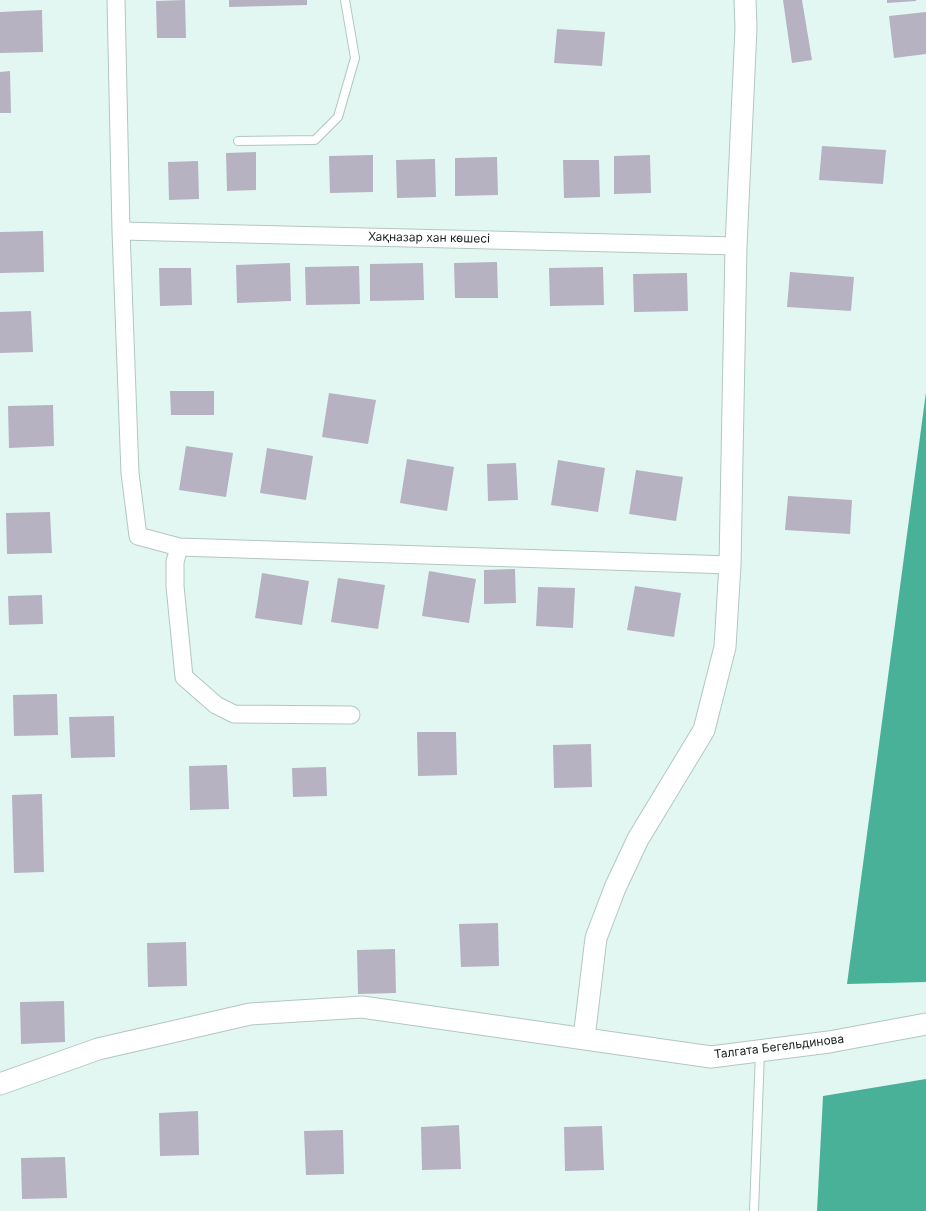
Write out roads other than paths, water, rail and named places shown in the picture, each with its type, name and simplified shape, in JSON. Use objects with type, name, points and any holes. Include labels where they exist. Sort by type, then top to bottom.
[{"type":"street","points":[[116,0],[130,473],[138,536],[179,547],[730,565]]},
{"type":"street","points":[[584,1038],[596,938],[614,888],[638,839],[704,730],[725,647],[730,565],[736,246],[746,28],[745,0]]},
{"type":"street","name":"Хақназар хан көшесі","points":[[122,231],[736,246]]},
{"type":"street","points":[[179,547],[175,562],[175,586],[184,677],[216,705],[234,714],[351,715]]},
{"type":"street","name":"Талгата Бегельдинова","points":[[0,1084],[98,1049],[250,1014],[362,1007],[710,1057],[829,1042],[926,1024]]},
{"type":"lane","points":[[238,142],[315,140],[338,117],[355,58],[344,0]]},
{"type":"lane","points":[[754,1211],[760,1050]]}]
